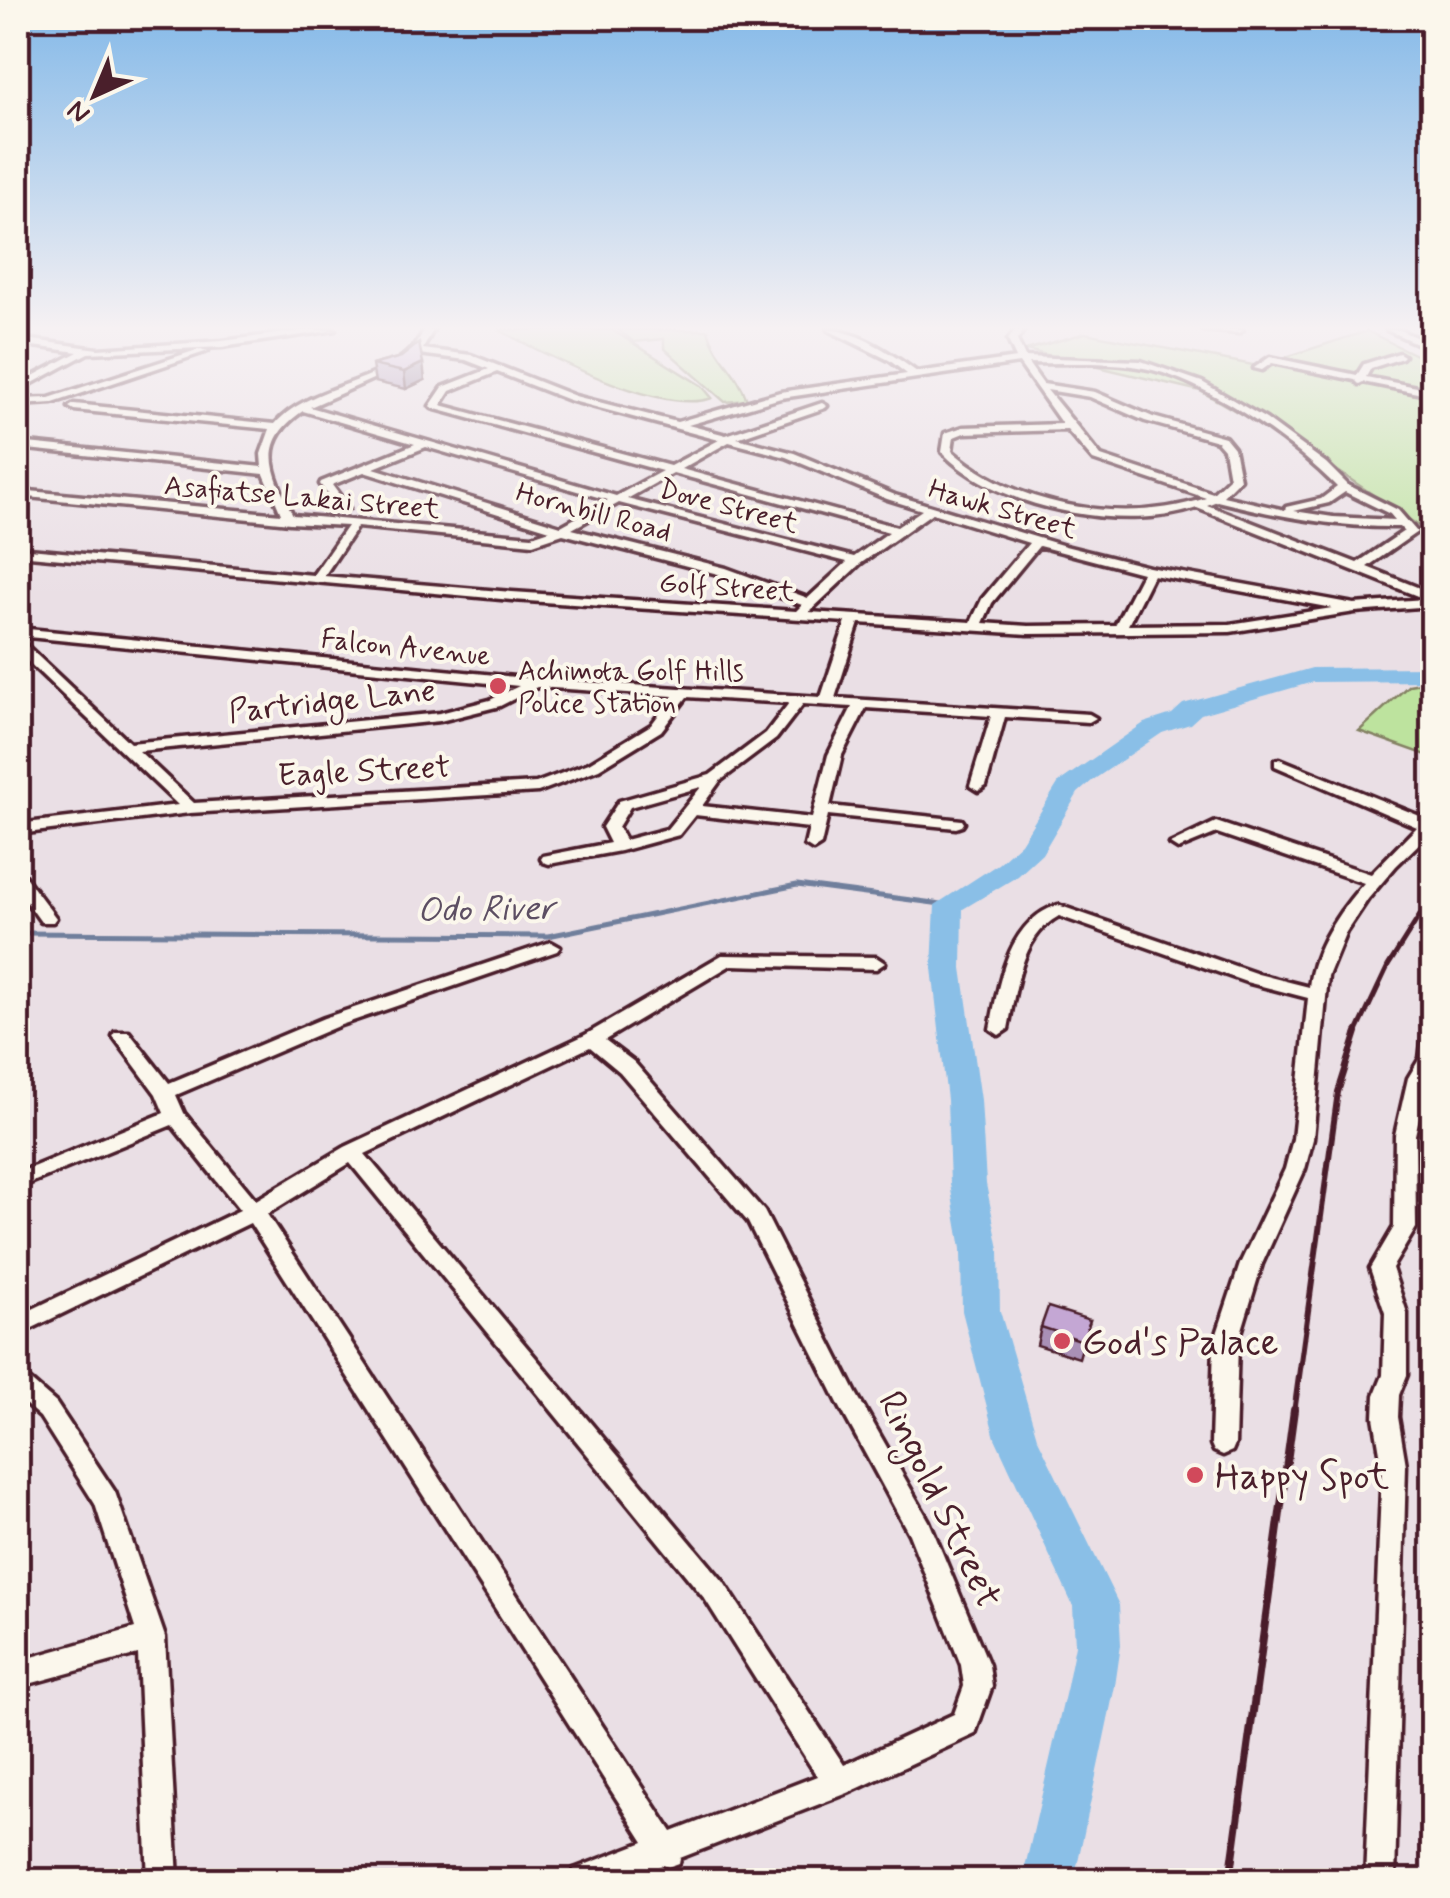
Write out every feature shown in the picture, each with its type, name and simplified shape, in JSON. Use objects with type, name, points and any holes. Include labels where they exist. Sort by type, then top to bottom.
[{"type":"street","points":[[192,419],[278,427]]},
{"type":"street","points":[[290,419],[278,427],[266,452],[269,471],[290,520]]},
{"type":"street","name":"Dove Street","points":[[339,419],[616,499],[856,561]]},
{"type":"street","points":[[480,419],[898,532]]},
{"type":"street","name":"Hawk Street","points":[[658,419],[790,454],[929,510],[1036,542],[1149,571],[1355,608]]},
{"type":"street","points":[[681,424],[699,419]]},
{"type":"street","points":[[562,530],[730,437],[785,419]]},
{"type":"street","points":[[1063,419],[1082,448],[1098,458],[1220,496],[1352,525],[1404,523]]},
{"type":"street","points":[[1067,426],[963,430],[949,435],[947,452],[971,474],[1076,509],[1132,516],[1202,507],[1231,485],[1235,470],[1230,448],[1221,440],[1148,419]]},
{"type":"street","points":[[1258,419],[1322,465],[1344,487],[1374,498],[1411,532],[1358,568]]},
{"type":"street","points":[[343,508],[325,484],[424,444]]},
{"type":"street","points":[[18,445],[269,471]]},
{"type":"street","name":"Hornbill Road","points":[[366,469],[562,530],[722,571],[809,603]]},
{"type":"street","points":[[1281,510],[1318,504],[1344,487]]},
{"type":"street","name":"Asafiatse Lakai Street","points":[[18,494],[522,540],[562,530]]},
{"type":"street","points":[[1202,507],[1432,600]]},
{"type":"street","points":[[798,616],[856,561],[929,510]]},
{"type":"street","points":[[316,579],[352,527]]},
{"type":"street","points":[[976,627],[986,602],[1036,542]]},
{"type":"street","name":"Golf Street","points":[[18,552],[316,579],[976,627],[1120,630],[1272,624],[1355,608],[1432,600]]},
{"type":"street","points":[[1120,630],[1149,571]]},
{"type":"street","points":[[827,700],[853,620]]},
{"type":"street","name":"Falcon Avenue","points":[[18,632],[534,684],[1089,718]]},
{"type":"street","points":[[18,645],[190,808]]},
{"type":"street","name":"Partridge Lane","points":[[128,748],[440,718],[495,703],[534,684]]},
{"type":"street","name":"Eagle Street","points":[[18,829],[190,808],[538,787],[594,766],[656,728],[683,692]]},
{"type":"street","points":[[549,859],[673,832],[715,778],[771,736],[800,699]]},
{"type":"street","points":[[813,845],[835,755],[861,703]]},
{"type":"street","points":[[978,786],[999,712]]},
{"type":"street","points":[[1224,1444],[1226,1343],[1251,1264],[1296,1169],[1304,1138],[1317,995],[1325,957],[1356,898],[1432,826],[1280,762]]},
{"type":"street","points":[[620,846],[610,827],[624,804],[715,778]]},
{"type":"street","points":[[690,810],[956,824]]},
{"type":"street","points":[[1178,844],[1216,827],[1372,880]]},
{"type":"street","points":[[18,880],[47,918]]},
{"type":"street","points":[[998,1029],[1020,954],[1039,921],[1058,910],[1252,978],[1317,995]]},
{"type":"street","points":[[165,1092],[331,1022],[551,947]]},
{"type":"street","points":[[18,1326],[254,1212],[352,1152],[592,1039],[735,956],[876,964]]},
{"type":"street","points":[[122,1036],[165,1092],[175,1116],[254,1212],[668,1852]]},
{"type":"street","name":"Ringold Street","points":[[585,1880],[668,1852],[838,1783],[964,1724],[978,1686],[975,1665],[920,1529],[848,1400],[756,1217],[627,1067],[592,1039]]},
{"type":"street","points":[[1380,1880],[1394,1465],[1386,1418],[1398,1347],[1396,1313],[1381,1268],[1406,1228],[1405,1136],[1418,1078],[1432,1050]]},
{"type":"street","points":[[18,1181],[175,1116]]},
{"type":"street","points":[[352,1152],[714,1590],[838,1783]]},
{"type":"street","points":[[18,1384],[48,1410],[106,1500],[150,1637],[163,1880]]},
{"type":"street","points":[[18,1674],[150,1637]]},
{"type":"green space","points":[[1249,419],[1432,419],[1432,535],[1316,456]]},
{"type":"green space","points":[[1432,681],[1432,757],[1359,731],[1409,685]]},
{"type":"building","points":[[1422,1165],[1432,1167],[1432,1183],[1423,1180]]},
{"type":"building","points":[[1048,1307],[1090,1320],[1083,1341],[1041,1327]]},
{"type":"waterway","points":[[1048,1880],[1091,1686],[1098,1645],[1096,1605],[1016,1438],[981,1311],[980,1249],[968,1184],[964,1100],[947,968],[949,905],[1008,870],[1032,848],[1068,788],[1084,775],[1153,728],[1181,719],[1192,709],[1312,675],[1432,674]]},
{"type":"waterway","name":"Odo River","points":[[18,933],[548,936],[797,885],[949,905]]},
{"type":"railway","points":[[1356,1034],[1388,966],[1432,896]]},
{"type":"railway","points":[[1294,1413],[1338,1092],[1357,1032]]},
{"type":"railway","points":[[1230,1880],[1294,1410]]},
{"type":"place","name":"Achimota Golf Hills Police Station","points":[[498,686]]},
{"type":"place","name":"God's Palace","points":[[1062,1341]]},
{"type":"place","name":"Happy Spot","points":[[1195,1475]]}]
